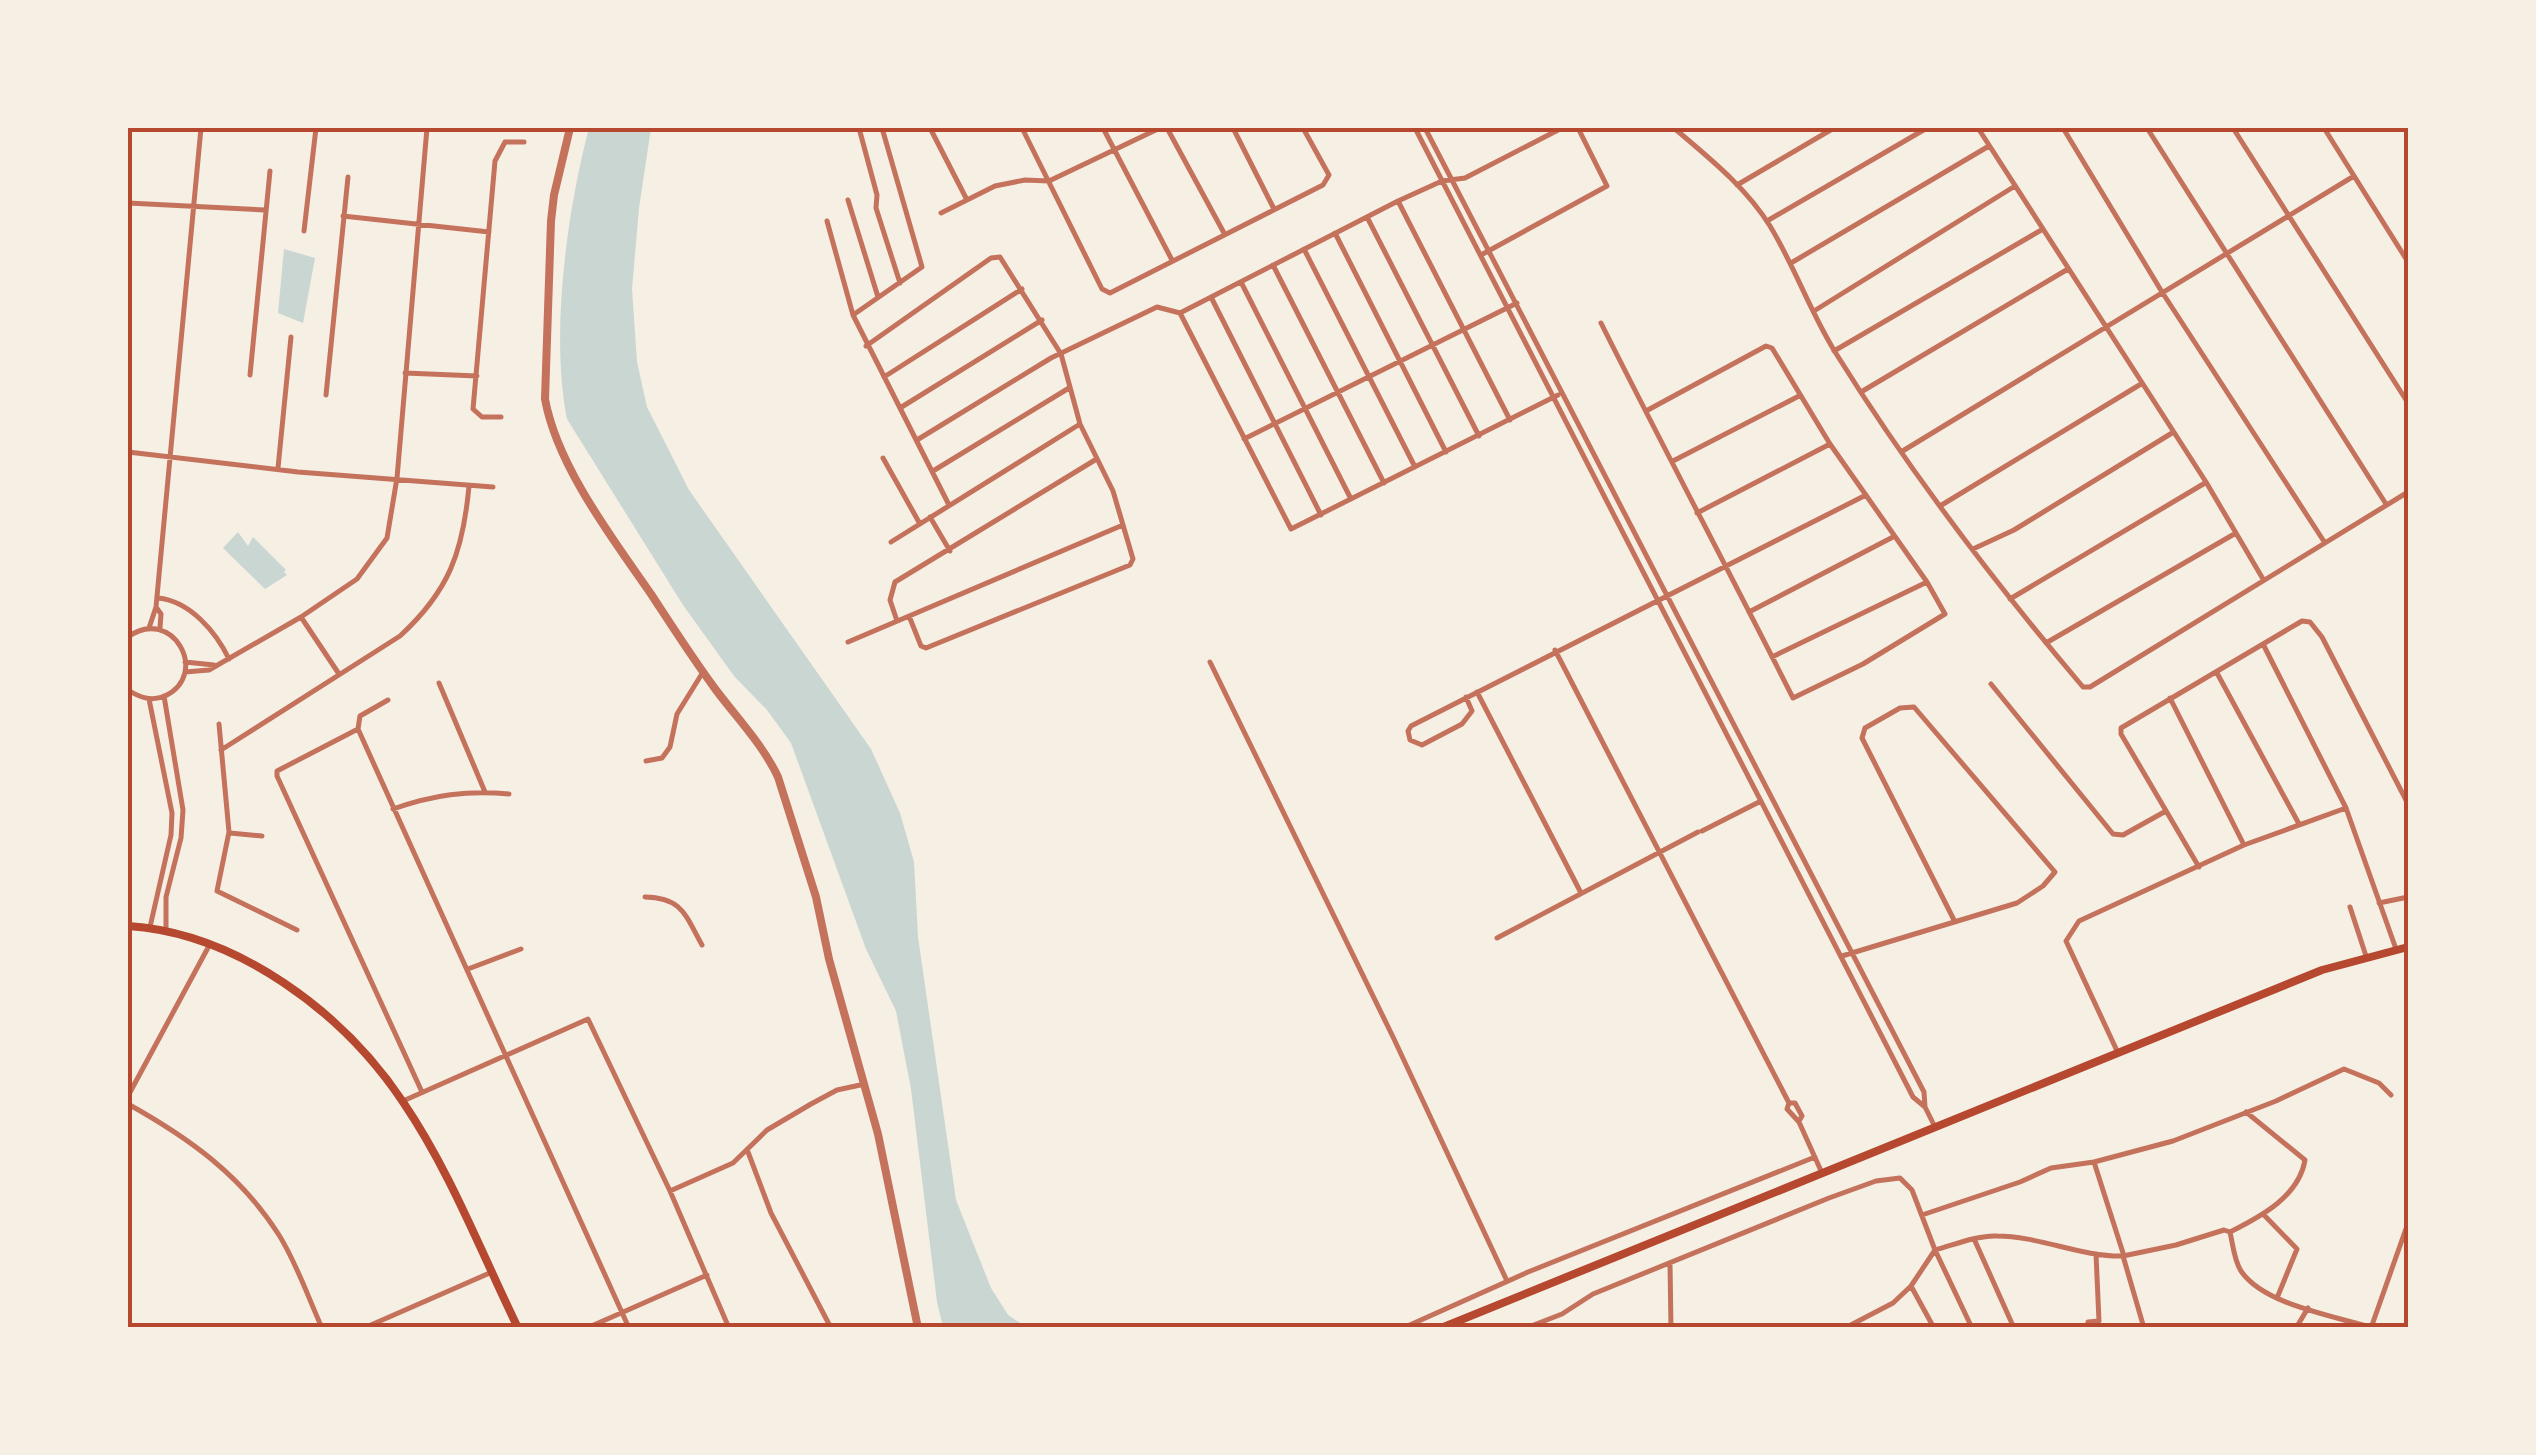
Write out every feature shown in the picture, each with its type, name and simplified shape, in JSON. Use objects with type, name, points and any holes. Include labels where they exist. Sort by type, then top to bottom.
[{"type":"main road","points":[[128,926],[166,929],[210,944],[281,980],[316,1006],[403,1101],[518,1328]]},
{"type":"main road","points":[[1441,1328],[2322,970],[2408,947]]},
{"type":"street","points":[[128,140],[129,128]]},
{"type":"street","points":[[149,628],[156,608],[172,456],[201,128]]},
{"type":"street","points":[[304,232],[316,128]]},
{"type":"street","points":[[185,672],[203,671],[229,659],[301,617],[357,580],[380,551],[393,512],[427,128]]},
{"type":"street","points":[[570,128],[551,221],[546,336],[548,412],[576,476],[630,564],[703,672],[770,759],[782,787],[816,896],[864,1084],[918,1328]]},
{"type":"street","points":[[859,128],[877,195],[876,208],[900,283]]},
{"type":"street","points":[[852,316],[920,270],[922,264],[882,128]]},
{"type":"street","points":[[930,128],[966,198]]},
{"type":"street","points":[[1022,128],[1102,289],[1107,292],[1115,292],[1324,184],[1329,174],[1303,128]]},
{"type":"street","points":[[1103,128],[1172,260]]},
{"type":"street","points":[[941,213],[966,198],[1008,182],[1049,181],[1164,128],[1224,233]]},
{"type":"street","points":[[1233,128],[1273,208]]},
{"type":"street","points":[[1415,128],[1913,1097],[1925,1108],[1935,1127]]},
{"type":"street","points":[[1425,128],[1853,952],[1924,1092],[1925,1108]]},
{"type":"street","points":[[1180,313],[1398,201],[1442,181],[1465,178],[1562,128]]},
{"type":"street","points":[[1480,255],[1607,186],[1578,128]]},
{"type":"street","points":[[1674,128],[1737,184],[1767,222],[1792,263],[1834,351],[1901,452],[2010,599],[2084,686],[2090,688],[2408,492]]},
{"type":"street","points":[[1737,184],[1834,128]]},
{"type":"street","points":[[1767,222],[1927,128]]},
{"type":"street","points":[[1978,128],[2206,482],[2263,578]]},
{"type":"street","points":[[2062,128],[2162,292],[2325,543]]},
{"type":"street","points":[[2147,128],[2386,504]]},
{"type":"street","points":[[2233,128],[2408,402]]},
{"type":"street","points":[[2324,128],[2408,262]]},
{"type":"street","points":[[501,417],[482,417],[474,409],[498,150],[504,142],[524,142]]},
{"type":"street","points":[[1792,263],[1989,146]]},
{"type":"street","points":[[250,376],[270,171]]},
{"type":"street","points":[[1901,452],[2354,176]]},
{"type":"street","points":[[326,394],[348,177]]},
{"type":"street","points":[[1814,311],[2015,186]]},
{"type":"street","points":[[848,200],[878,297]]},
{"type":"street","points":[[1398,201],[1510,420]]},
{"type":"street","points":[[128,203],[265,210]]},
{"type":"street","points":[[343,216],[490,232]]},
{"type":"street","points":[[1367,217],[1478,436]]},
{"type":"street","points":[[827,221],[852,316],[949,505]]},
{"type":"street","points":[[1834,351],[2043,228]]},
{"type":"street","points":[[1335,233],[1446,452]]},
{"type":"street","points":[[1304,249],[1415,468]]},
{"type":"street","points":[[866,346],[991,258],[1000,257],[1061,354],[1080,424],[1113,492],[1133,558],[1130,565],[926,648],[921,646],[908,616]]},
{"type":"street","points":[[1273,265],[1384,483]]},
{"type":"street","points":[[1861,392],[2068,270]]},
{"type":"street","points":[[1241,282],[1352,499]]},
{"type":"street","points":[[884,377],[1022,288]]},
{"type":"street","points":[[1211,297],[1321,515]]},
{"type":"street","points":[[1244,439],[1517,303]]},
{"type":"street","points":[[917,440],[1061,354],[1163,306],[1180,313],[1291,530],[1563,393]]},
{"type":"street","points":[[900,408],[1042,320]]},
{"type":"street","points":[[1602,323],[1646,412],[1672,462],[1697,513],[1793,698],[1921,632],[1945,614],[1928,582],[1830,444],[1772,348],[1766,346],[1646,412]]},
{"type":"street","points":[[278,469],[291,337]]},
{"type":"street","points":[[405,373],[477,376]]},
{"type":"street","points":[[1940,506],[2141,384]]},
{"type":"street","points":[[933,471],[1070,388]]},
{"type":"street","points":[[1672,462],[1799,396]]},
{"type":"street","points":[[891,542],[1080,424]]},
{"type":"street","points":[[1973,549],[2014,530],[2172,433]]},
{"type":"street","points":[[1697,513],[1830,444]]},
{"type":"street","points":[[128,452],[493,487]]},
{"type":"street","points":[[883,458],[920,524]]},
{"type":"street","points":[[897,621],[890,600],[895,582],[1095,460]]},
{"type":"street","points":[[2010,599],[2206,482]]},
{"type":"street","points":[[222,750],[400,636],[424,614],[441,592],[456,561],[466,524],[469,486]]},
{"type":"street","points":[[1466,697],[1472,711],[1468,720],[1422,746],[1410,740],[1411,726],[1555,650],[1866,495]]},
{"type":"street","points":[[930,518],[950,551]]},
{"type":"street","points":[[848,642],[1123,525]]},
{"type":"street","points":[[2046,643],[2236,533]]},
{"type":"street","points":[[1749,612],[1894,536]]},
{"type":"street","points":[[1772,657],[1928,582]]},
{"type":"street","points":[[157,598],[191,612],[220,640],[229,659]]},
{"type":"street","points":[[156,608],[161,614],[160,630]]},
{"type":"street","points":[[301,617],[340,674]]},
{"type":"street","points":[[2199,867],[2122,734],[2124,724],[2302,621],[2313,625],[2322,636],[2408,800]]},
{"type":"street","points":[[128,637],[149,628],[160,630],[175,638],[185,662],[185,672],[174,690],[164,696],[149,699],[128,690]]},
{"type":"street","points":[[2263,644],[2346,808],[2396,949]]},
{"type":"street","points":[[1555,650],[1822,1173]]},
{"type":"street","points":[[185,662],[217,664]]},
{"type":"street","points":[[1210,662],[1419,1090],[1506,1281]]},
{"type":"street","points":[[646,760],[662,758],[670,747],[678,714],[703,672]]},
{"type":"street","points":[[2216,672],[2300,824]]},
{"type":"street","points":[[438,683],[485,792]]},
{"type":"street","points":[[1991,684],[2114,834],[2123,835],[2166,811]]},
{"type":"street","points":[[1477,692],[1580,891]]},
{"type":"street","points":[[164,696],[183,810],[181,838],[166,897],[166,929]]},
{"type":"street","points":[[2170,698],[2244,845]]},
{"type":"street","points":[[149,699],[172,813],[171,835],[150,927]]},
{"type":"street","points":[[388,700],[360,716],[358,729],[629,1328]]},
{"type":"street","points":[[1842,956],[2017,904],[2055,872],[1914,707],[1900,708],[1865,728],[1862,738],[1955,922]]},
{"type":"street","points":[[219,724],[228,832],[217,890],[298,930]]},
{"type":"street","points":[[358,729],[278,771],[276,776],[422,1092]]},
{"type":"street","points":[[164,764],[175,762]]},
{"type":"street","points":[[394,809],[425,797],[509,794]]},
{"type":"street","points":[[1496,938],[1580,891],[1761,801]]},
{"type":"street","points":[[2118,1054],[2066,940],[2079,921],[2244,845],[2346,808]]},
{"type":"street","points":[[172,813],[183,810]]},
{"type":"street","points":[[228,832],[262,836]]},
{"type":"street","points":[[2380,903],[2408,896]]},
{"type":"street","points":[[645,897],[676,902],[702,945]]},
{"type":"street","points":[[2350,907],[2366,956]]},
{"type":"street","points":[[128,1096],[210,944]]},
{"type":"street","points":[[466,970],[521,949]]},
{"type":"street","points":[[403,1101],[588,1019],[670,1191],[729,1328]]},
{"type":"street","points":[[1922,1215],[2051,1168],[2094,1162],[2173,1141],[2344,1070],[2380,1083],[2391,1095]]},
{"type":"street","points":[[670,1191],[733,1162],[789,1116],[838,1090],[864,1084]]},
{"type":"street","points":[[128,1104],[205,1152],[261,1211],[292,1258],[322,1328]]},
{"type":"street","points":[[1844,1328],[1892,1303],[1911,1286],[1934,1250],[1994,1235],[2123,1256],[2224,1230],[2230,1232],[2263,1214],[2302,1181],[2305,1160],[2246,1112]]},
{"type":"street","points":[[748,1152],[777,1226],[830,1328]]},
{"type":"street","points":[[1403,1328],[1506,1281],[1815,1157]]},
{"type":"street","points":[[2094,1162],[2144,1328]]},
{"type":"street","points":[[1776,1172],[1783,1189]]},
{"type":"street","points":[[1526,1328],[1562,1314],[1593,1294],[1829,1198],[1894,1177],[1909,1185],[1934,1250],[1972,1328]]},
{"type":"street","points":[[1726,1193],[1734,1209]]},
{"type":"street","points":[[2263,1214],[2297,1249],[2278,1298]]},
{"type":"street","points":[[2230,1232],[2240,1270],[2261,1289],[2371,1327],[2408,1223]]},
{"type":"street","points":[[1648,1226],[1656,1240]]},
{"type":"street","points":[[1974,1241],[2014,1328]]},
{"type":"street","points":[[2087,1328],[2088,1322],[2099,1321],[2096,1254]]},
{"type":"street","points":[[1670,1264],[1672,1328]]},
{"type":"street","points":[[364,1328],[492,1272]]},
{"type":"street","points":[[587,1328],[706,1275]]},
{"type":"street","points":[[1911,1286],[1934,1328]]},
{"type":"street","points":[[2296,1328],[2308,1308]]},
{"type":"shaded area","points":[[589,128],[651,128],[632,289],[637,362],[647,407],[689,490],[871,749],[900,813],[914,862],[918,937],[956,1200],[991,1288],[1008,1315],[1026,1327],[943,1327],[911,1089],[896,1011],[866,949],[791,743],[767,710],[734,676],[683,605],[567,419],[560,349],[563,273]]},
{"type":"shaded area","points":[[284,249],[315,258],[303,323],[278,313]]},
{"type":"shaded area","points":[[238,532],[248,546],[253,537],[287,575],[265,589],[223,548]]}]
